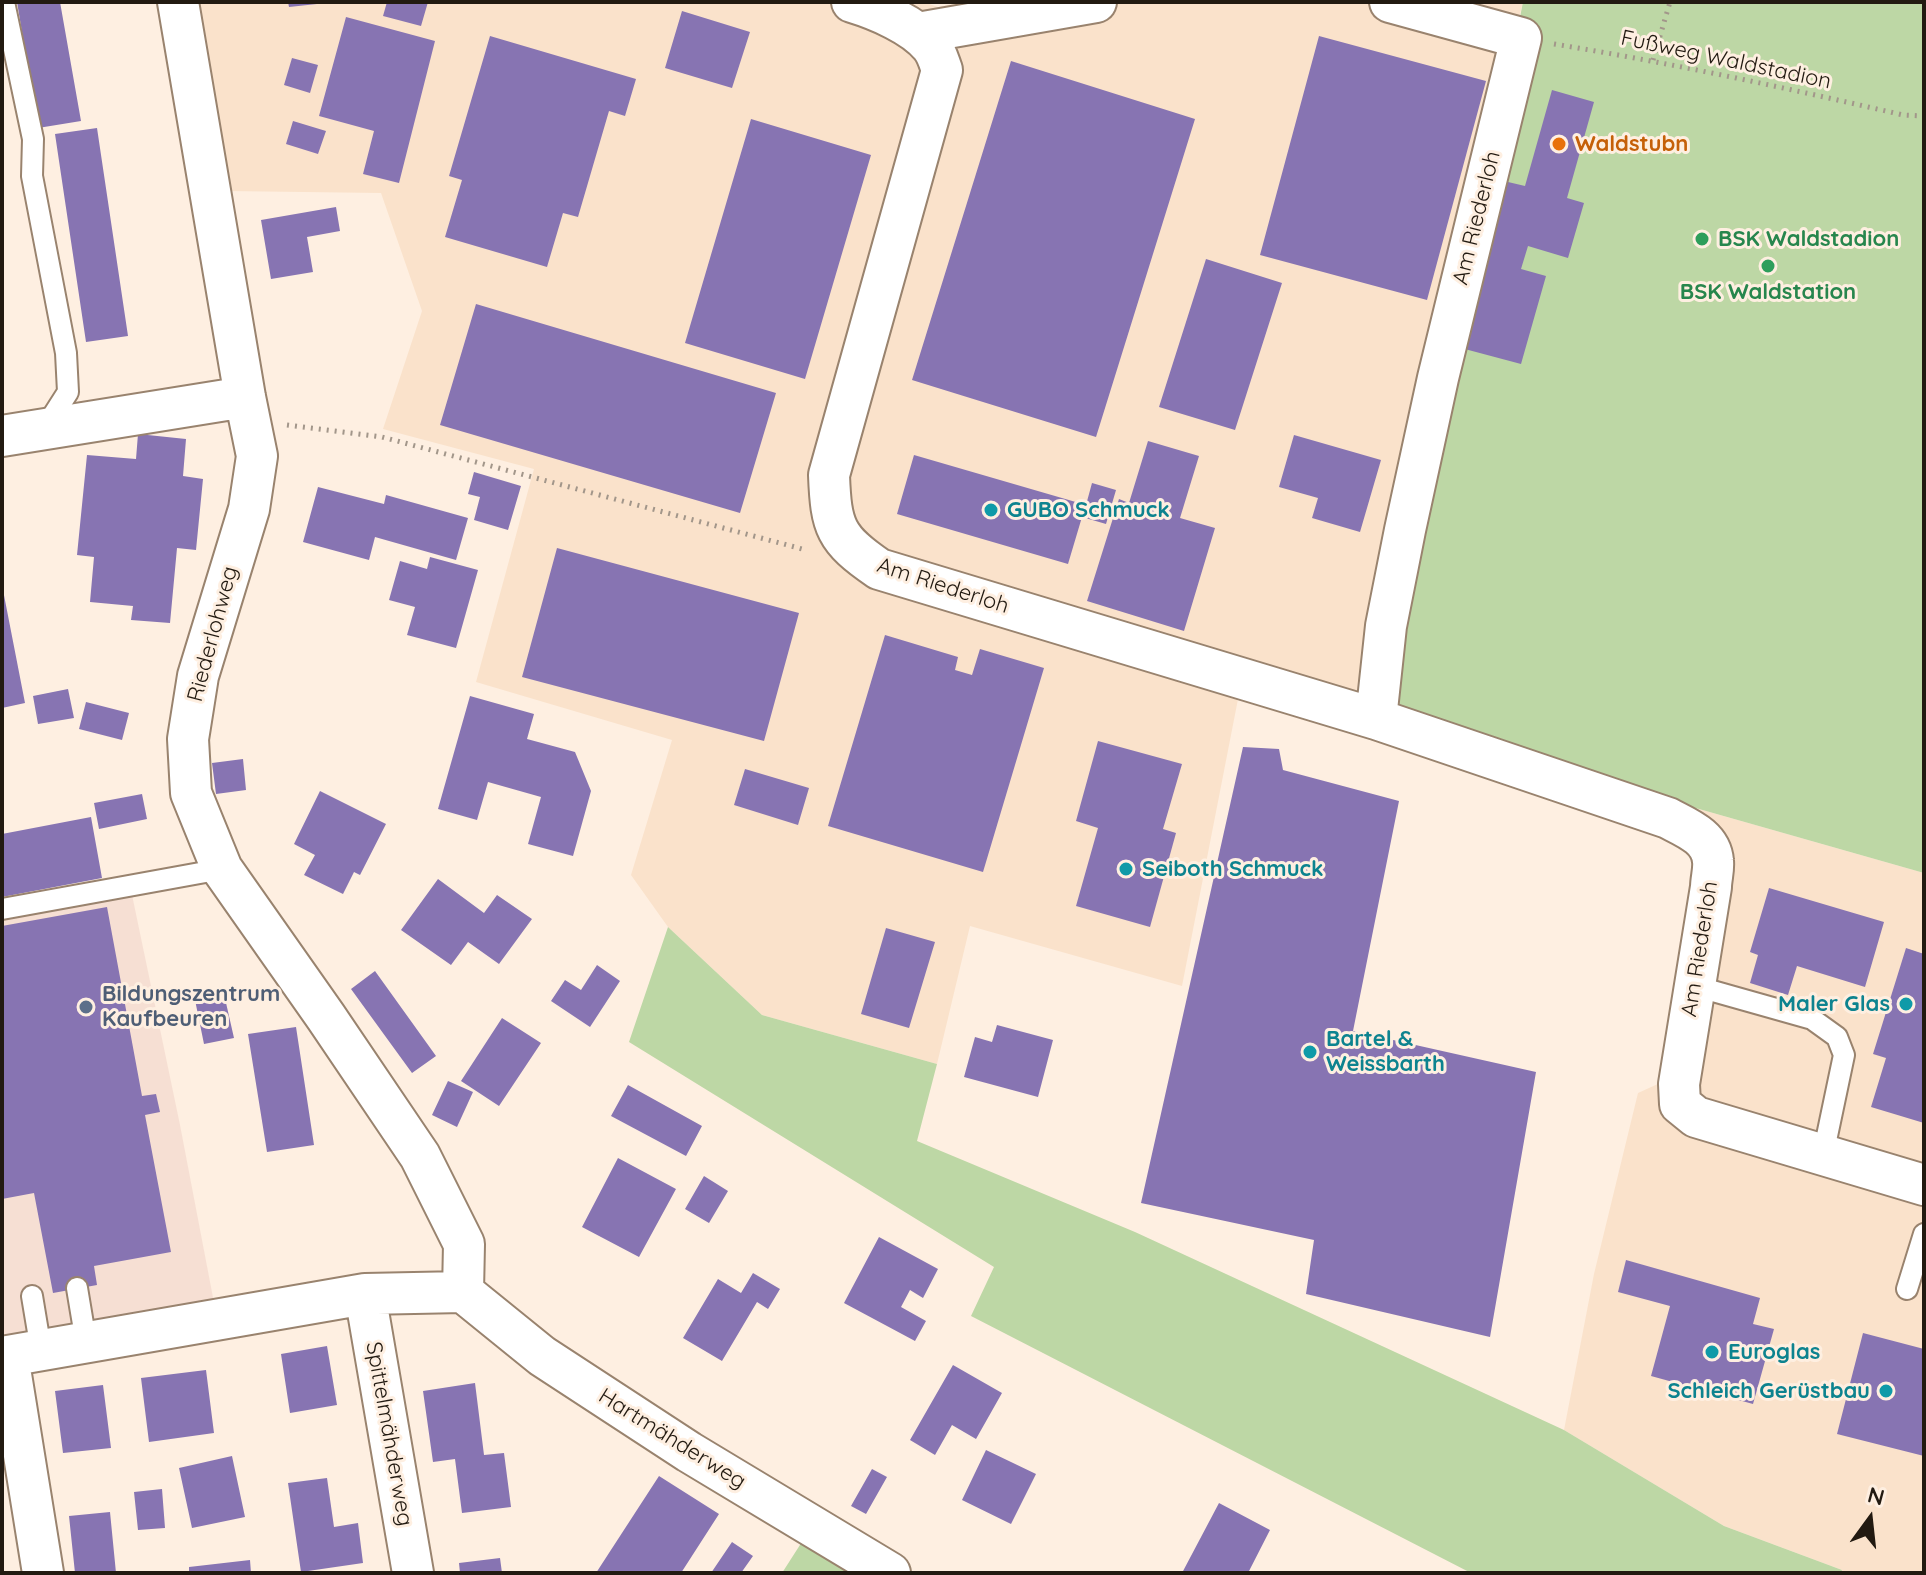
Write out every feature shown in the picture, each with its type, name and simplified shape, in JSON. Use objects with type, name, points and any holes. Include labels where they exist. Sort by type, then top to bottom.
[{"type":"street","name":"Riederlohweg","points":[[178,2],[257,456],[249,509],[198,676],[188,739],[191,793],[222,869]]},
{"type":"street","name":"Am Riederloh","points":[[852,2],[875,9],[918,33],[934,49],[942,70],[829,475],[830,507],[838,533],[859,555],[879,569],[1376,719],[1668,818],[1692,830],[1706,842],[1713,860],[1679,1084],[1680,1104],[1696,1117],[1924,1185]]},
{"type":"street","points":[[918,33],[1096,2]]},
{"type":"street","points":[[1390,2],[1521,38]]},
{"type":"street","name":"Am Riederloh","points":[[1376,719],[1386,626],[1405,530],[1438,378],[1521,38]]},
{"type":"street","points":[[2,436],[45,428],[248,409]]},
{"type":"street","points":[[43,1573],[17,1354],[365,1294],[463,1292],[464,1244],[420,1156],[222,869]]},
{"type":"street","name":"Hartmähderweg","points":[[463,1292],[542,1356],[689,1452],[890,1573]]},
{"type":"street","name":"Spittelmähderweg","points":[[365,1294],[413,1573]]},
{"type":"lane","points":[[4,2],[33,139],[32,176],[66,353],[68,392],[45,428]]},
{"type":"lane","points":[[2,909],[222,869]]},
{"type":"lane","points":[[1695,986],[1812,1019],[1837,1037],[1844,1055],[1823,1155]]},
{"type":"lane","points":[[1907,1289],[1924,1234]]},
{"type":"lane","points":[[77,1288],[86,1342]]},
{"type":"lane","points":[[17,1354],[32,1296]]},
{"type":"path","points":[[1653,60],[1670,2]]},
{"type":"path","name":"Fußweg Waldstadion","points":[[1521,38],[1653,60],[1903,115],[1924,116]]},
{"type":"path","points":[[248,409],[382,437],[819,553]]},
{"type":"shaded area","points":[[189,2],[923,2],[938,7],[964,2],[1523,2],[1430,370],[1364,702],[1239,694],[1182,986],[970,926],[937,1064],[762,1015],[668,927],[631,875],[672,740],[476,682],[534,469],[383,429],[422,311],[381,193],[226,191]]},
{"type":"shaded area","points":[[1678,803],[1924,873],[1924,1573],[1841,1573],[1842,1570],[1724,1526],[1564,1430],[1594,1274],[1638,1093],[1660,1083],[1698,864]]},
{"type":"shaded area","points":[[131,890],[215,1308],[2,1347],[2,914]]},
{"type":"green space","points":[[1523,2],[1924,2],[1924,873],[1678,803],[1391,711],[1398,631]]},
{"type":"green space","points":[[668,927],[762,1015],[937,1064],[917,1141],[1135,1232],[1564,1430],[1724,1526],[1842,1570],[1841,1573],[1471,1573],[971,1316],[994,1267],[629,1042]]},
{"type":"green space","points":[[807,1534],[871,1573],[782,1573]]},
{"type":"building","points":[[17,2],[60,2],[81,121],[38,128]]},
{"type":"building","points":[[288,2],[317,2],[317,4],[289,7]]},
{"type":"building","points":[[387,2],[428,2],[421,26],[383,16]]},
{"type":"building","points":[[682,11],[750,32],[732,88],[665,68]]},
{"type":"building","points":[[346,17],[435,41],[399,183],[363,174],[374,131],[319,116]]},
{"type":"building","points":[[490,36],[636,79],[625,116],[609,111],[578,217],[563,213],[547,267],[445,237],[462,180],[449,176]]},
{"type":"building","points":[[1319,36],[1486,81],[1427,300],[1260,255]]},
{"type":"building","points":[[292,58],[318,65],[310,93],[284,85]]},
{"type":"building","points":[[1011,61],[1195,119],[1096,437],[912,380]]},
{"type":"building","points":[[1552,90],[1594,102],[1567,198],[1584,203],[1568,258],[1528,246],[1521,269],[1546,276],[1521,364],[1461,348],[1508,182],[1525,186]]},
{"type":"building","points":[[751,119],[871,155],[805,379],[685,343]]},
{"type":"building","points":[[293,121],[326,131],[318,154],[286,144]]},
{"type":"building","points":[[97,128],[128,336],[86,342],[55,134]]},
{"type":"building","points":[[336,207],[340,231],[307,237],[313,272],[271,279],[261,220]]},
{"type":"building","points":[[1206,259],[1282,283],[1235,430],[1159,407]]},
{"type":"building","points":[[476,304],[776,393],[740,513],[440,425]]},
{"type":"building","points":[[138,434],[186,439],[183,476],[203,479],[196,550],[177,548],[170,623],[131,620],[133,606],[90,602],[94,557],[77,555],[87,455],[136,459]]},
{"type":"building","points":[[1294,435],[1381,460],[1360,532],[1312,518],[1318,498],[1279,487]]},
{"type":"building","points":[[1148,441],[1199,456],[1180,518],[1215,528],[1184,631],[1087,601],[1119,499],[1129,503]]},
{"type":"building","name":"GUBO Schmuck","points":[[914,455],[1086,505],[1092,483],[1116,490],[1106,524],[1082,517],[1068,564],[897,514]]},
{"type":"building","points":[[474,472],[521,486],[508,530],[474,520],[480,497],[468,494]]},
{"type":"building","points":[[318,487],[384,504],[386,495],[468,518],[456,560],[375,537],[369,560],[303,542]]},
{"type":"building","points":[[557,548],[799,613],[764,741],[522,677]]},
{"type":"building","points":[[430,557],[478,570],[456,648],[407,635],[415,607],[389,600],[400,561],[427,569]]},
{"type":"building","points":[[2,590],[25,703],[2,708]]},
{"type":"building","points":[[885,635],[958,657],[955,670],[972,675],[980,649],[1044,668],[983,872],[828,826]]},
{"type":"building","points":[[68,689],[74,718],[38,724],[33,696]]},
{"type":"building","points":[[470,696],[534,714],[527,739],[575,752],[591,791],[573,856],[528,844],[541,797],[488,782],[477,820],[438,809]]},
{"type":"building","points":[[86,702],[129,713],[122,740],[79,729]]},
{"type":"building","name":"Seiboth Schmuck","points":[[1098,741],[1182,764],[1163,829],[1176,833],[1150,927],[1076,906],[1098,828],[1076,821]]},
{"type":"building","name":"Bartel & Weissbarth","points":[[1243,747],[1279,749],[1283,770],[1399,801],[1353,1031],[1536,1072],[1490,1337],[1306,1294],[1314,1240],[1141,1203]]},
{"type":"building","points":[[243,759],[246,790],[216,794],[212,763]]},
{"type":"building","points":[[745,769],[809,788],[798,825],[734,805]]},
{"type":"building","points":[[320,791],[386,824],[360,875],[354,872],[343,894],[304,875],[315,855],[294,844]]},
{"type":"building","points":[[142,794],[147,819],[99,829],[94,803]]},
{"type":"building","points":[[91,817],[102,878],[2,897],[2,834]]},
{"type":"building","points":[[438,879],[484,913],[497,895],[532,919],[499,964],[468,942],[451,965],[401,930]]},
{"type":"building","points":[[1769,888],[1884,922],[1865,987],[1797,966],[1788,995],[1750,983],[1758,955],[1750,952]]},
{"type":"building","points":[[107,907],[142,1096],[156,1094],[160,1112],[145,1115],[171,1252],[94,1266],[97,1285],[53,1293],[34,1193],[2,1199],[2,926]]},
{"type":"building","points":[[886,928],[935,942],[909,1028],[861,1014]]},
{"type":"building","name":"Maler Glas","points":[[1906,948],[1924,954],[1924,1123],[1871,1107],[1886,1058],[1873,1054]]},
{"type":"building","points":[[597,965],[620,981],[590,1027],[551,1001],[565,980],[581,990]]},
{"type":"building","points":[[375,971],[436,1056],[412,1073],[351,989]]},
{"type":"building","points":[[224,994],[234,1038],[204,1044],[195,1000]]},
{"type":"building","points":[[502,1018],[541,1043],[499,1106],[461,1081]]},
{"type":"building","points":[[997,1025],[1053,1040],[1038,1097],[964,1077],[975,1037],[992,1042]]},
{"type":"building","points":[[296,1027],[314,1145],[267,1152],[248,1034]]},
{"type":"building","points":[[448,1081],[473,1092],[457,1127],[432,1115]]},
{"type":"building","points":[[628,1085],[702,1126],[686,1156],[611,1116]]},
{"type":"building","points":[[618,1158],[676,1189],[639,1257],[582,1227]]},
{"type":"building","points":[[704,1176],[728,1191],[709,1223],[685,1209]]},
{"type":"building","points":[[879,1237],[938,1269],[923,1298],[910,1290],[901,1307],[926,1321],[915,1341],[844,1303]]},
{"type":"building","name":"Euroglas","points":[[1626,1260],[1760,1298],[1753,1324],[1774,1329],[1753,1404],[1651,1376],[1670,1306],[1618,1292]]},
{"type":"building","points":[[753,1273],[780,1289],[768,1309],[757,1302],[722,1361],[683,1338],[718,1279],[741,1293]]},
{"type":"building","name":"Schleich Gerüstbau","points":[[1863,1333],[1924,1349],[1924,1456],[1837,1434]]},
{"type":"building","points":[[327,1346],[337,1405],[290,1413],[281,1354]]},
{"type":"building","points":[[953,1365],[1002,1393],[976,1439],[952,1425],[935,1455],[910,1440]]},
{"type":"building","points":[[206,1370],[214,1433],[149,1442],[141,1378]]},
{"type":"building","points":[[475,1383],[484,1455],[504,1453],[511,1507],[462,1513],[455,1459],[433,1462],[423,1391]]},
{"type":"building","points":[[103,1385],[111,1448],[63,1453],[55,1391]]},
{"type":"building","points":[[986,1450],[1036,1474],[1011,1524],[962,1500]]},
{"type":"building","points":[[232,1456],[245,1517],[192,1528],[179,1468]]},
{"type":"building","points":[[872,1469],[887,1477],[866,1514],[851,1506]]},
{"type":"building","points":[[659,1476],[719,1514],[681,1573],[596,1573]]},
{"type":"building","points":[[327,1478],[334,1527],[358,1523],[363,1563],[301,1572],[288,1483]]},
{"type":"building","points":[[162,1489],[165,1528],[138,1530],[134,1492]]},
{"type":"building","points":[[1219,1503],[1270,1530],[1248,1573],[1182,1573]]},
{"type":"building","points":[[110,1512],[116,1573],[75,1573],[69,1516]]},
{"type":"building","points":[[732,1542],[753,1556],[741,1573],[711,1573]]},
{"type":"building","points":[[500,1558],[502,1573],[460,1573],[459,1563]]},
{"type":"building","points":[[250,1560],[251,1573],[189,1573],[189,1567]]},
{"type":"place","name":"Waldstubn","points":[[1559,144]]},
{"type":"place","name":"BSK Waldstadion","points":[[1702,239]]},
{"type":"place","name":"BSK Waldstation","points":[[1768,266]]},
{"type":"place","name":"GUBO Schmuck","points":[[991,510]]},
{"type":"place","name":"Seiboth Schmuck","points":[[1126,869]]},
{"type":"place","name":"Maler Glas","points":[[1906,1004]]},
{"type":"place","name":"Bildungszentrum Kaufbeuren","points":[[86,1007]]},
{"type":"place","name":"Bartel & Weissbarth","points":[[1310,1052]]},
{"type":"place","name":"Euroglas","points":[[1712,1352]]},
{"type":"place","name":"Schleich Gerüstbau","points":[[1886,1391]]}]
